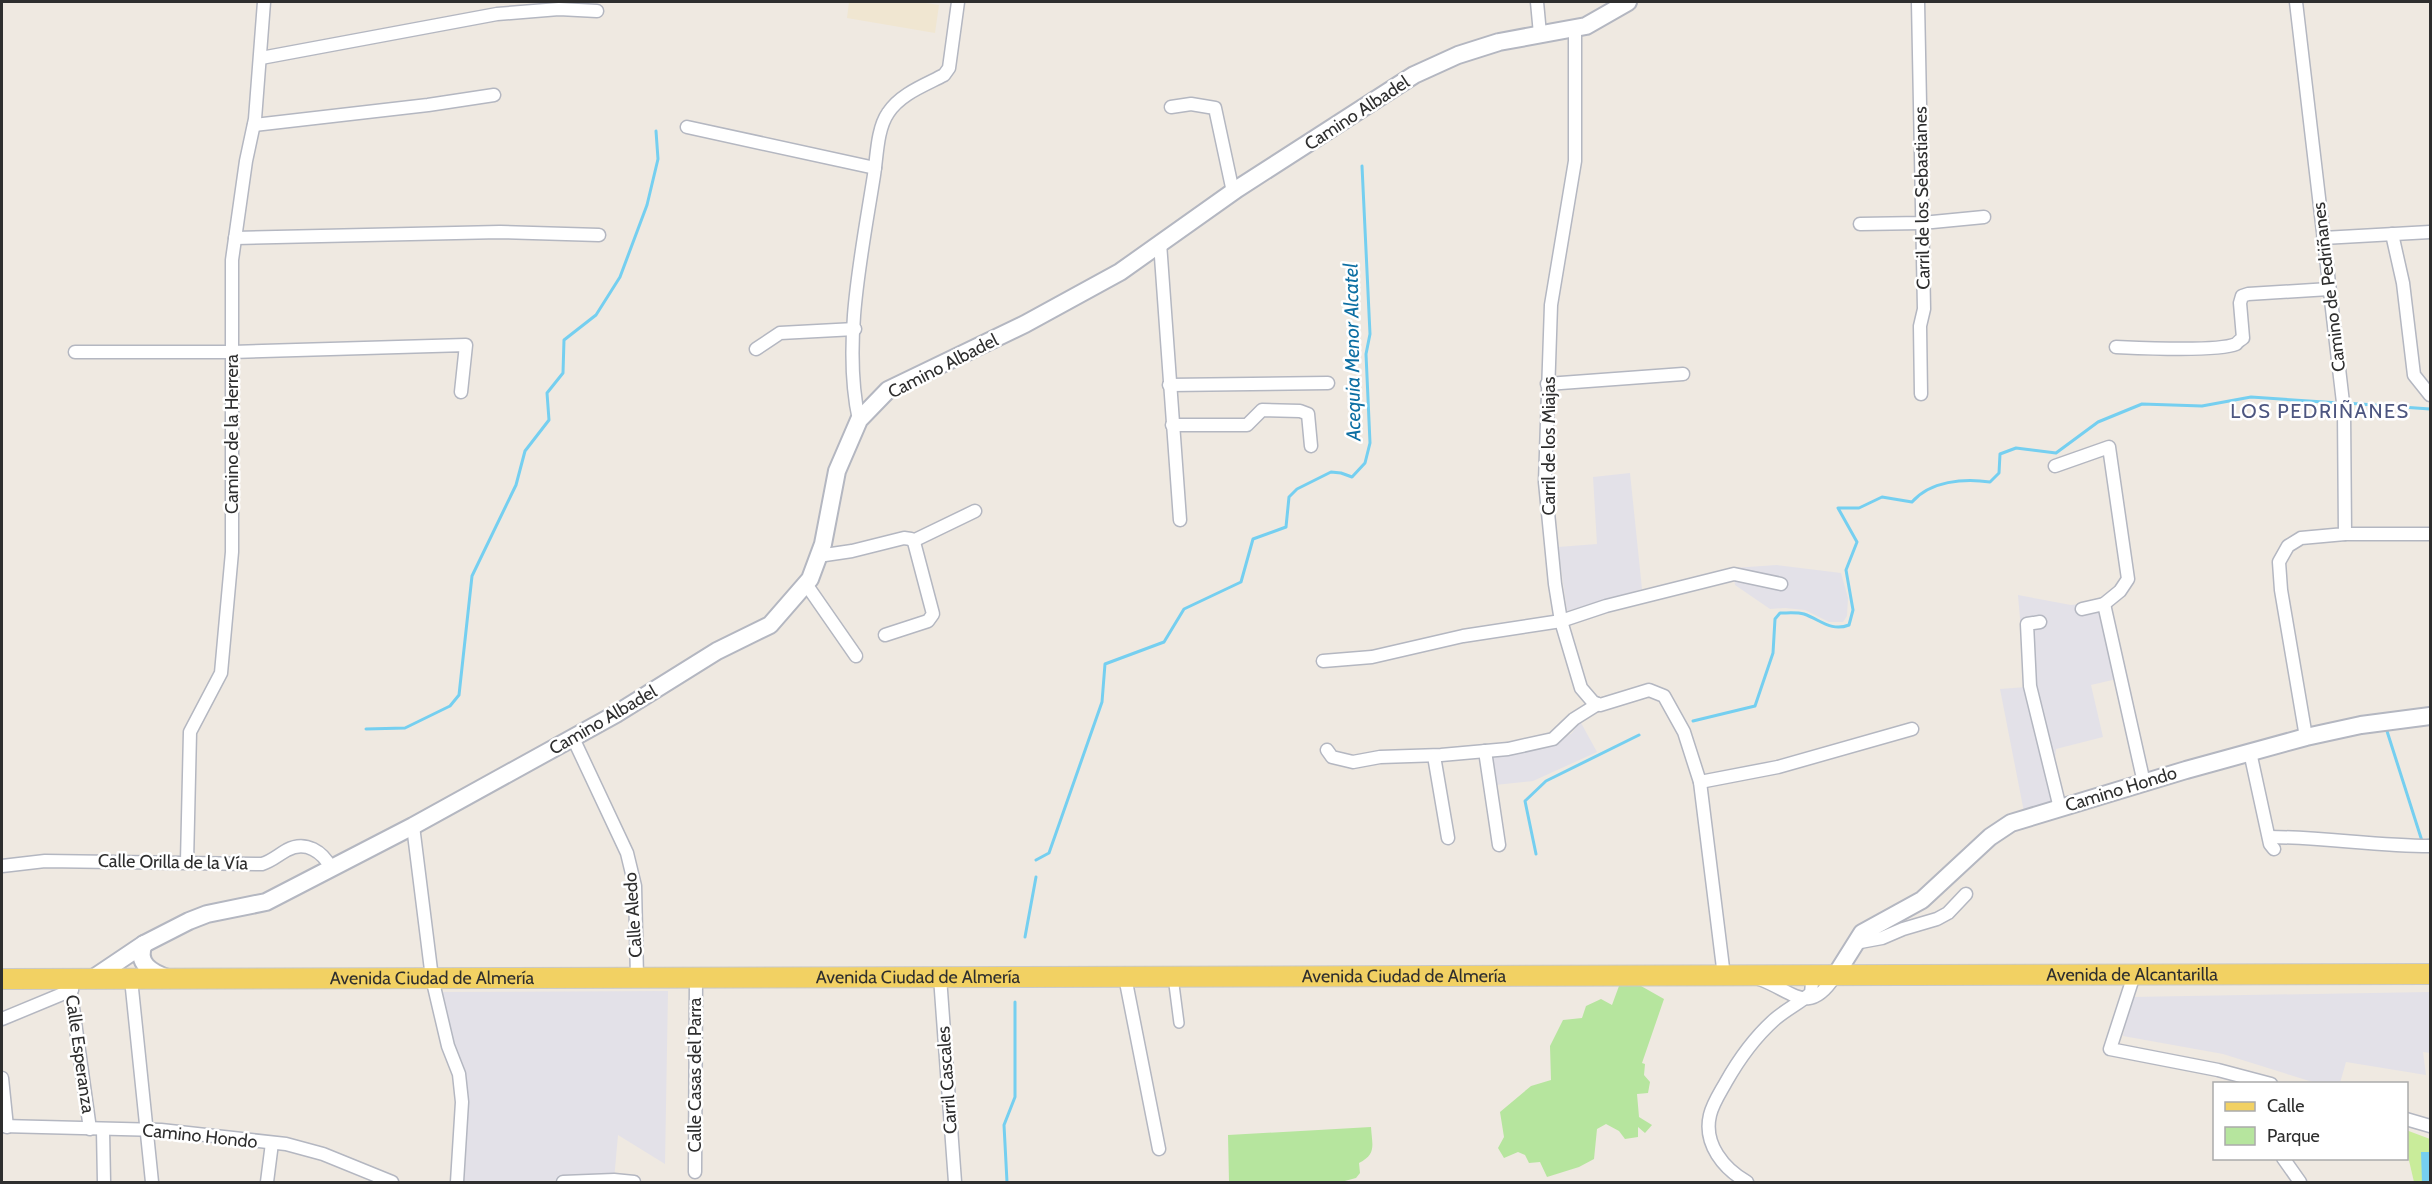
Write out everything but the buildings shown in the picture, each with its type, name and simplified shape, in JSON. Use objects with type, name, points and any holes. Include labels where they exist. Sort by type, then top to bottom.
[{"type":"main road","name":"Camino Albadel","points":[[92,979],[144,944],[207,914],[266,902],[413,826],[616,714],[717,651],[770,625],[810,579],[823,544],[837,471],[860,420],[888,390],[1025,324],[1120,272],[1233,192],[1414,75],[1458,55],[1499,42],[1586,26],[1628,2]]},
{"type":"main road","name":"Camino Hondo","points":[[1835,975],[1862,933],[1922,900],[1997,831],[2019,820],[2306,737],[2361,725],[2430,716]]},
{"type":"main road","points":[[144,944],[141,952],[142,962],[152,971],[169,979]]},
{"type":"main road","points":[[1854,945],[1856,962],[1862,970],[1872,976]]},
{"type":"main road","name":"Avenida de Alcantarilla","points":[[1835,975],[2430,974]]},
{"type":"main road","name":"Avenida Ciudad de Almería","points":[[2,979],[70,985],[92,979],[1835,975]]},
{"type":"main road","points":[[131,979],[149,989],[201,990],[200,979]]},
{"type":"street","name":"Camino de la Herrera","points":[[187,862],[190,732],[220,673],[232,552],[232,260],[254,124],[264,2]]},
{"type":"street","points":[[860,420],[853,382],[855,329],[865,232],[881,130],[887,114],[900,99],[944,75],[949,68],[958,2]]},
{"type":"street","points":[[1537,2],[1540,34]]},
{"type":"street","name":"Carril de los Sebastianes","points":[[1918,2],[1924,309],[1920,326],[1921,394]]},
{"type":"street","name":"Camino de Pedriñanes","points":[[2296,2],[2343,398],[2345,534]]},
{"type":"street","points":[[261,58],[497,14],[559,9],[597,11]]},
{"type":"street","name":"Carril de los Miajas","points":[[1575,28],[1575,161],[1551,305],[1545,482],[1561,621],[1581,688],[1593,702],[1598,704]]},
{"type":"street","points":[[254,124],[428,105],[494,94]]},
{"type":"street","points":[[1171,107],[1191,104],[1215,108],[1233,192]]},
{"type":"street","points":[[687,127],[875,168]]},
{"type":"street","points":[[1860,224],[1922,223],[1984,217]]},
{"type":"street","points":[[235,238],[500,232],[598,235]]},
{"type":"street","points":[[2323,238],[2430,232]]},
{"type":"street","points":[[2392,234],[2403,283],[2414,375],[2430,395]]},
{"type":"street","points":[[1160,243],[1180,520]]},
{"type":"street","points":[[2116,347],[2194,348],[2236,344],[2243,338],[2240,303],[2242,296],[2329,289]]},
{"type":"street","points":[[756,349],[780,333],[855,329]]},
{"type":"street","points":[[75,352],[232,352],[466,345],[461,392]]},
{"type":"street","points":[[1547,384],[1683,374]]},
{"type":"street","points":[[1169,385],[1328,383]]},
{"type":"street","points":[[1172,425],[1247,425],[1263,410],[1300,411],[1308,414],[1311,446]]},
{"type":"street","points":[[2055,466],[2109,447],[2128,579],[2120,591],[2104,604],[2082,609]]},
{"type":"street","points":[[818,556],[852,551],[904,538],[913,541],[975,511]]},
{"type":"street","points":[[2306,737],[2281,590],[2279,562],[2288,546],[2301,538],[2345,534],[2430,534]]},
{"type":"street","points":[[885,635],[928,621],[933,614],[913,541]]},
{"type":"street","points":[[1323,661],[1372,657],[1462,636],[1561,621],[1606,606],[1734,574],[1781,584]]},
{"type":"street","points":[[806,584],[856,657]]},
{"type":"street","points":[[2104,604],[2144,783]]},
{"type":"street","points":[[2040,622],[2027,624],[2030,686],[2060,808]]},
{"type":"street","points":[[1327,750],[1332,757],[1353,762],[1380,757],[1434,756],[1508,749],[1553,740],[1574,719],[1598,704],[1648,690],[1664,696],[1684,732],[1700,782],[1724,976]]},
{"type":"street","points":[[1700,782],[1778,766],[1912,729]]},
{"type":"street","name":"Calle Aledo","points":[[573,738],[627,853],[635,886],[637,978]]},
{"type":"street","points":[[1485,752],[1499,845]]},
{"type":"street","points":[[2250,752],[2269,837],[2274,849]]},
{"type":"street","points":[[1434,756],[1448,838]]},
{"type":"street","points":[[413,826],[432,978],[448,1046],[459,1074],[462,1102],[457,1182]]},
{"type":"street","points":[[2269,837],[2311,837],[2378,845],[2430,846]]},
{"type":"street","name":"Calle Orilla de la Vía","points":[[2,866],[45,861],[262,864],[285,851],[301,846],[321,853],[331,868]]},
{"type":"street","points":[[1854,945],[1882,938],[1903,928],[1926,923],[1948,913],[1966,894]]},
{"type":"street","points":[[1922,900],[1926,923]]},
{"type":"street","points":[[1746,976],[1803,999],[1815,997],[1823,992],[1835,975]]},
{"type":"street","points":[[2134,975],[2110,1049],[2218,1070],[2261,1082]]},
{"type":"street","points":[[1747,1182],[1736,1176],[1719,1160],[1710,1140],[1709,1116],[1736,1065],[1752,1043],[1779,1016],[1812,990],[1809,976]]},
{"type":"street","name":"Carril Cascales","points":[[940,977],[954,1182]]},
{"type":"street","points":[[1125,977],[1159,1149]]},
{"type":"street","points":[[1173,977],[1179,1023]]},
{"type":"street","name":"Calle Casas del Parra","points":[[695,1172],[696,978]]},
{"type":"street","points":[[131,979],[152,1182]]},
{"type":"street","points":[[2,1019],[70,985]]},
{"type":"street","name":"Calle Esperanza","points":[[70,985],[97,1130],[104,1182]]},
{"type":"street","points":[[1773,985],[1781,1001],[1779,1016]]},
{"type":"street","points":[[2,1078],[4,1126]]},
{"type":"street","points":[[2408,1120],[2430,1126]]},
{"type":"street","name":"Camino Hondo","points":[[4,1126],[147,1130],[286,1144],[323,1154],[392,1182]]},
{"type":"street","points":[[267,1182],[272,1143]]},
{"type":"street","points":[[2284,1160],[2300,1182]]},
{"type":"street","points":[[563,1182],[614,1180],[634,1182]]},
{"type":"shaded area","points":[[849,2],[919,2],[939,5],[935,33],[847,18]]},
{"type":"shaded area","points":[[1630,473],[1642,589],[1567,611],[1558,547],[1597,544],[1593,477]]},
{"type":"shaded area","points":[[1777,565],[1841,573],[1848,598],[1847,616],[1843,622],[1829,622],[1805,610],[1770,609],[1735,585],[1733,568]]},
{"type":"shaded area","points":[[2018,595],[2071,605],[2091,603],[2105,598],[2121,678],[2091,685],[2103,737],[2056,749],[2051,803],[2024,812],[2000,689],[2026,687]]},
{"type":"shaded area","points":[[1580,721],[1597,752],[1533,781],[1495,785],[1489,755],[1534,750],[1554,744],[1572,733]]},
{"type":"shaded area","points":[[668,991],[665,1164],[618,1135],[614,1180],[457,1182],[462,1102],[436,992]]},
{"type":"shaded area","points":[[2430,992],[2430,1053],[2423,1052],[2426,1075],[2346,1062],[2340,1082],[2313,1082],[2223,1054],[2123,1036],[2131,997]]},
{"type":"green space","points":[[1619,986],[1641,986],[1664,999],[1642,1063],[1645,1064],[1644,1075],[1650,1082],[1648,1093],[1637,1094],[1639,1117],[1652,1125],[1645,1133],[1638,1127],[1638,1137],[1625,1139],[1619,1131],[1606,1124],[1597,1129],[1594,1159],[1579,1167],[1547,1177],[1540,1162],[1529,1163],[1525,1155],[1518,1152],[1504,1158],[1498,1148],[1504,1137],[1500,1112],[1531,1086],[1551,1080],[1550,1046],[1563,1020],[1582,1018],[1586,1006],[1601,999],[1612,1005]]},
{"type":"green space","points":[[1371,1127],[1371,1152],[1365,1160],[1359,1163],[1360,1173],[1356,1178],[1341,1182],[1229,1182],[1228,1135]]},
{"type":"green space","points":[[2408,1131],[2430,1139],[2430,1182],[2414,1182],[2408,1156]]},
{"type":"water","points":[[2421,1152],[2430,1152],[2430,1182],[2422,1182]]},
{"type":"waterway","points":[[366,729],[405,728],[450,706],[459,695],[472,576],[516,485],[525,451],[549,420],[547,393],[563,373],[564,340],[596,315],[620,277],[647,205],[658,159],[656,131]]},
{"type":"waterway","name":"Acequia Menor Alcatel","points":[[1036,860],[1049,853],[1102,702],[1105,664],[1164,642],[1184,609],[1241,582],[1253,539],[1286,527],[1289,497],[1297,489],[1331,472],[1352,477],[1365,463],[1370,443],[1366,354],[1370,334],[1362,166]]},
{"type":"waterway","points":[[1693,721],[1755,706],[1773,653],[1775,619],[1780,613],[1804,614],[1831,626],[1849,625],[1853,610],[1846,570],[1857,542],[1838,508],[1859,508],[1882,497],[1912,502],[1928,489],[1938,485],[1969,480],[1990,482],[1999,473],[2000,454],[2016,448],[2056,453],[2098,422],[2142,404],[2202,406],[2251,397],[2339,403]]},
{"type":"waterway","points":[[2346,403],[2430,409]]},
{"type":"waterway","points":[[2386,728],[2422,841],[2430,840]]},
{"type":"waterway","points":[[1536,854],[1525,801],[1546,781],[1639,735]]},
{"type":"waterway","name":"Acequia Menor Alcatel","points":[[1025,937],[1036,877]]},
{"type":"waterway","name":"Acequia Menor Alcatel","points":[[1007,1182],[1004,1125],[1015,1097],[1015,1002]]},
{"type":"district","name":"LOS PEDRIÑANES","points":[[2320,411]]}]
